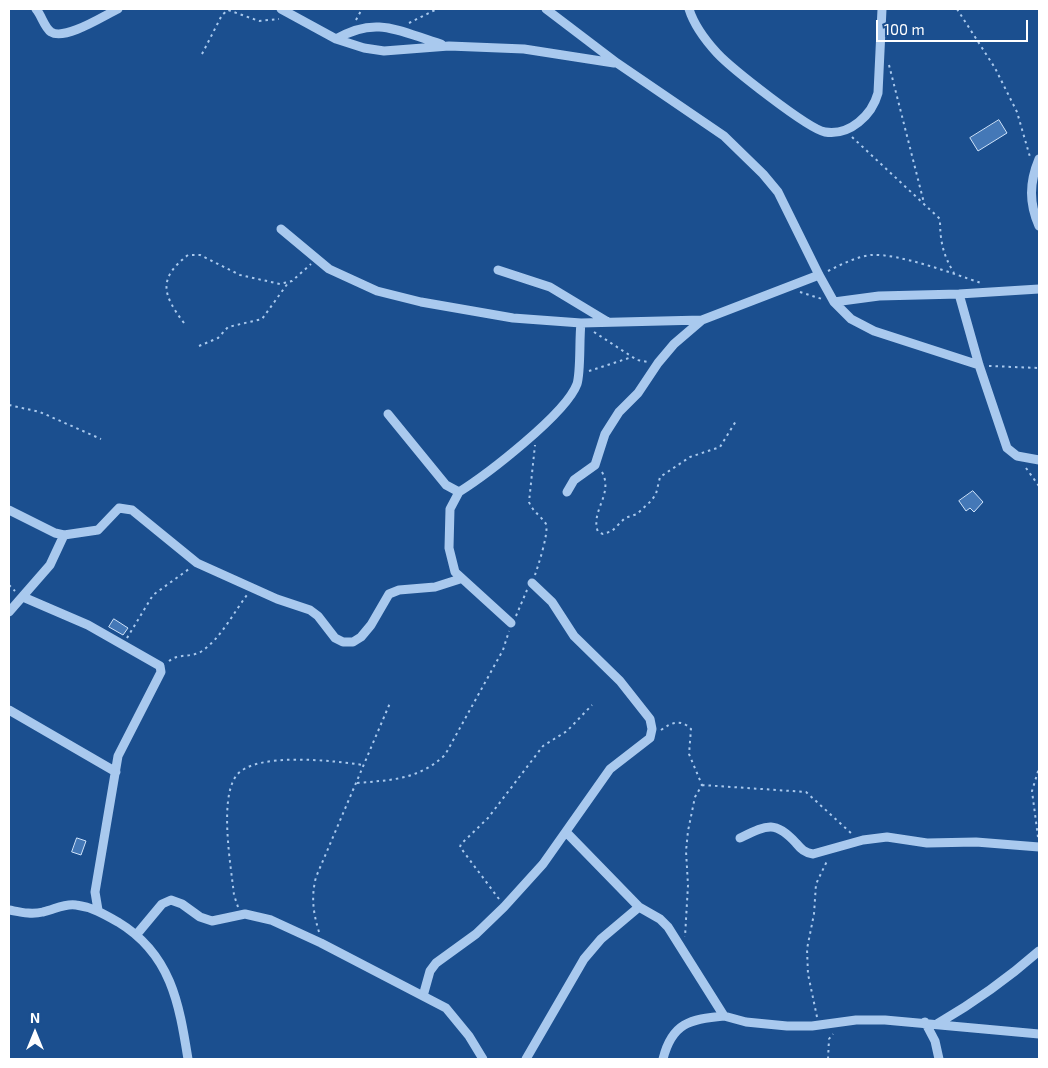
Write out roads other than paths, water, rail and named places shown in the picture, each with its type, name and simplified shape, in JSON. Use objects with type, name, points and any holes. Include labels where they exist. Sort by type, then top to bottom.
[{"type":"street","points":[[36,9],[45,26],[51,32],[58,35],[79,29],[118,9]]},
{"type":"street","points":[[281,9],[336,39],[364,48],[384,51],[449,46],[546,51],[617,63]]},
{"type":"street","points":[[546,9],[617,63],[724,136],[763,174],[778,192],[834,302],[859,325],[979,366]]},
{"type":"street","points":[[689,9],[693,20],[718,54],[798,118],[824,132],[845,130],[870,113],[875,103],[878,93],[882,9]]},
{"type":"street","points":[[336,39],[362,27],[395,30],[449,46]]},
{"type":"street","points":[[1039,160],[1034,171],[1030,194],[1033,211],[1039,226]]},
{"type":"street","points":[[281,229],[317,261],[350,280],[377,291],[421,302],[487,315],[580,323],[702,320]]},
{"type":"street","points":[[498,270],[550,287],[610,323]]},
{"type":"street","points":[[567,492],[574,480],[595,465],[600,447],[611,423],[638,393],[658,363],[674,344],[702,320],[819,275]]},
{"type":"street","points":[[834,302],[879,296],[1039,289]]},
{"type":"street","points":[[959,294],[979,366],[1000,433],[1007,448],[1017,456],[1039,460]]},
{"type":"street","points":[[511,623],[460,579],[455,572],[448,548],[450,509],[459,492],[489,472],[536,430],[572,393],[578,377],[580,323]]},
{"type":"street","points":[[388,414],[446,485],[459,492]]},
{"type":"street","points":[[9,510],[55,533],[64,535],[98,530],[113,513],[119,508],[125,507],[141,516],[197,563],[252,588],[310,610],[318,616],[336,638],[343,642],[353,642],[362,637],[389,594],[399,590],[435,587],[460,579]]},
{"type":"street","points":[[9,612],[50,565],[64,535]]},
{"type":"street","points":[[423,996],[430,971],[436,963],[476,934],[504,907],[543,864],[610,769],[650,738],[652,729],[650,719],[620,681],[574,636],[552,602],[532,583]]},
{"type":"street","points":[[23,597],[88,625],[160,666],[161,672],[118,756],[95,892],[98,910]]},
{"type":"street","points":[[9,710],[116,772]]},
{"type":"street","points":[[740,838],[773,826],[786,832],[801,849],[809,854],[835,849],[859,840],[888,838],[927,843],[976,842],[1039,847]]},
{"type":"street","points":[[566,832],[639,907],[660,919],[684,950],[724,1016]]},
{"type":"street","points":[[137,934],[162,904],[171,900],[182,904],[200,917],[212,921],[245,914],[271,920],[321,942],[446,1008],[469,1036],[483,1059]]},
{"type":"street","points":[[9,910],[30,914],[67,904],[98,910],[137,934],[151,951],[174,991],[188,1059]]},
{"type":"street","points":[[526,1059],[584,959],[601,940],[639,907]]},
{"type":"street","points":[[937,1024],[1002,983],[1039,950]]},
{"type":"street","points":[[664,1059],[672,1036],[686,1023],[724,1016],[746,1022],[778,1026],[819,1026],[864,1019],[925,1022],[1039,1034]]},
{"type":"street","points":[[925,1022],[935,1041],[939,1059]]}]
